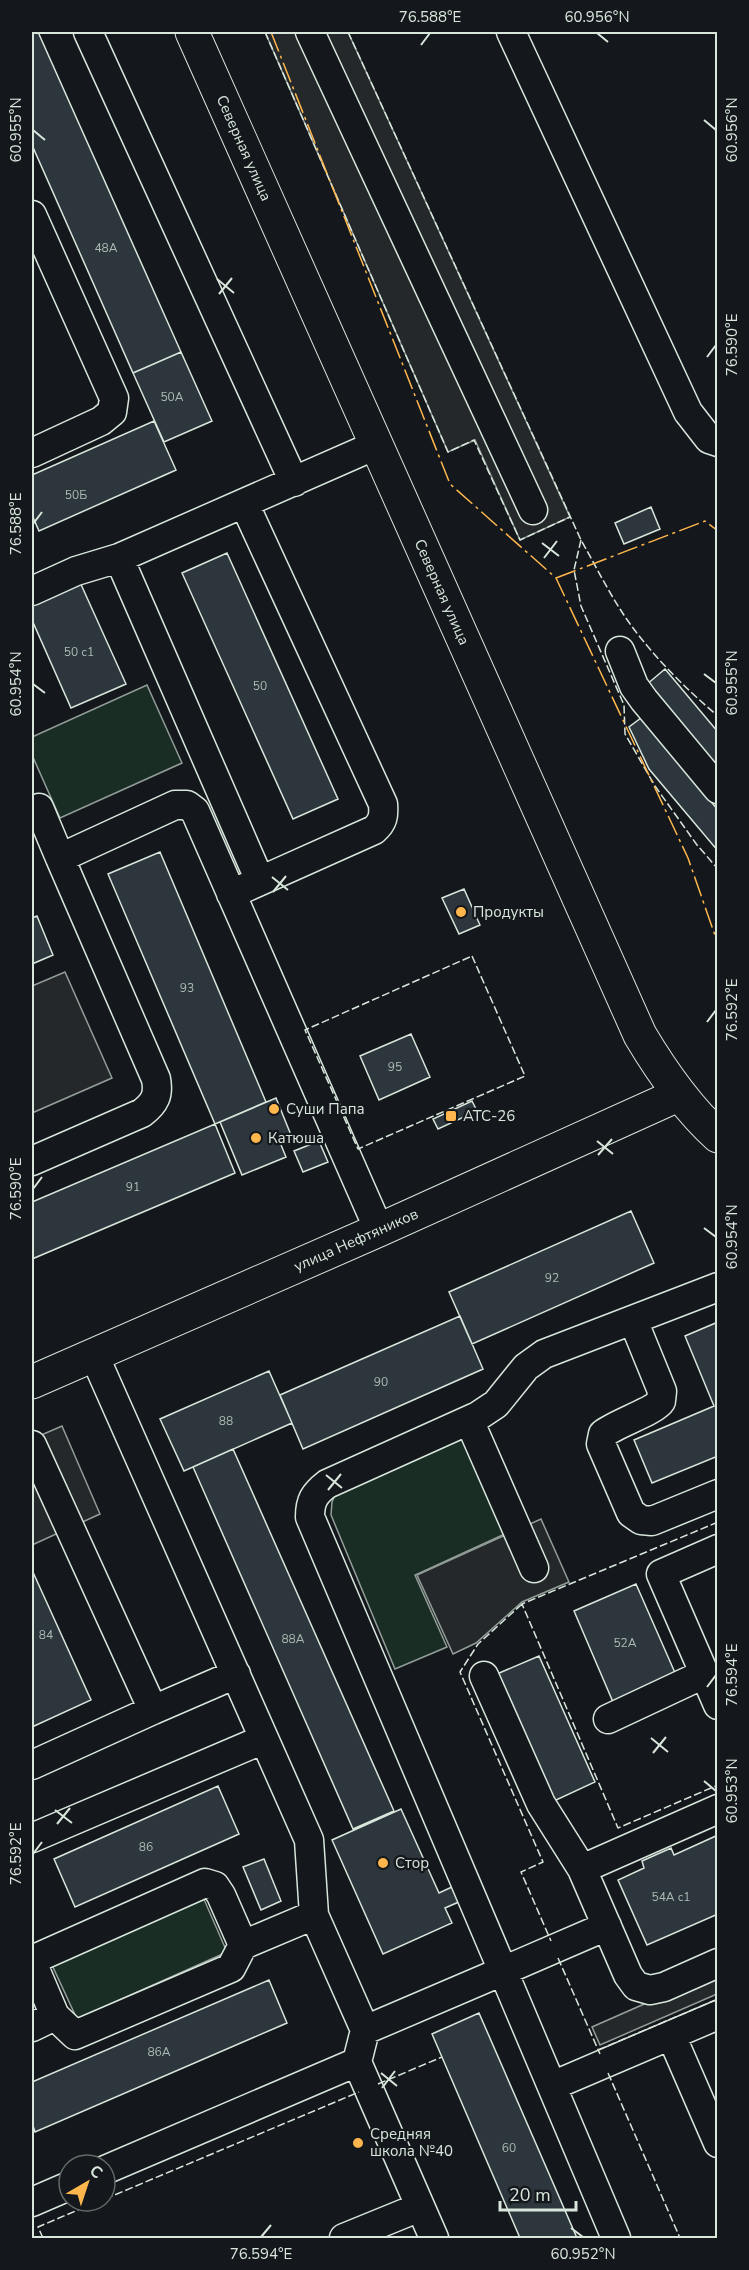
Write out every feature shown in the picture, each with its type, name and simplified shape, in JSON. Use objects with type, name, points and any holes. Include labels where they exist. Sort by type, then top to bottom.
[{"type":"main road","name":"Северная улица","points":[[192,32],[635,1024],[657,1064],[717,1136]]},
{"type":"main road","name":"улица Нефтяников","points":[[32,1382],[379,1230],[680,1094]]},
{"type":"lane","points":[[88,32],[294,482]]},
{"type":"lane","points":[[310,32],[533,510]]},
{"type":"lane","points":[[512,32],[688,412],[708,439],[717,442]]},
{"type":"lane","points":[[32,214],[114,398],[112,412],[101,421],[32,453]]},
{"type":"lane","points":[[34,584],[118,558],[376,445]]},
{"type":"lane","points":[[231,894],[374,830],[384,816],[382,804],[244,503]]},
{"type":"lane","points":[[118,558],[260,881]]},
{"type":"lane","points":[[620,651],[634,686],[717,789]]},
{"type":"lane","points":[[60,858],[175,805],[187,805],[195,811],[379,1230]]},
{"type":"lane","points":[[32,811],[39,808],[156,1079],[158,1091],[153,1104],[142,1113],[32,1161]]},
{"type":"lane","points":[[616,2238],[310,1516],[310,1505],[315,1493],[327,1484],[469,1420],[496,1404],[526,1366],[544,1354],[717,1287]]},
{"type":"lane","points":[[633,1320],[662,1391],[661,1401],[654,1407],[611,1427],[603,1434],[601,1444],[631,1513],[640,1520],[652,1521],[717,1494]]},
{"type":"lane","points":[[94,1355],[309,1840],[314,1915],[365,2030],[357,2062],[434,2238]]},
{"type":"lane","points":[[469,1420],[534,1568]]},
{"type":"lane","points":[[32,1445],[153,1710]]},
{"type":"lane","points":[[717,1549],[661,1574],[717,1705]]},
{"type":"lane","points":[[32,1766],[236,1674]]},
{"type":"lane","points":[[608,1719],[704,1674]]},
{"type":"lane","points":[[484,1676],[541,1803],[582,1869],[628,1975],[636,1986],[650,1990],[664,1987],[717,1963]]},
{"type":"lane","points":[[32,1838],[264,1739]]},
{"type":"lane","points":[[582,1869],[717,1809]]},
{"type":"lane","points":[[243,1945],[221,1895],[215,1886],[205,1883],[32,1961],[44,2022],[75,2035],[231,1968],[243,1945],[314,1915]]},
{"type":"lane","points":[[365,2030],[607,1926]]},
{"type":"lane","points":[[552,2086],[717,2015]]},
{"type":"lane","points":[[671,2035],[717,2143]]},
{"type":"lane","points":[[117,2165],[357,2062]]},
{"type":"lane","points":[[32,2202],[57,2191]]},
{"type":"lane","points":[[344,2238],[420,2207]]},
{"type":"green space","points":[[147,685],[182,763],[60,818],[32,755],[32,737]]},
{"type":"green space","points":[[464,1432],[507,1533],[415,1575],[447,1647],[395,1669],[331,1515],[332,1502],[336,1493]]},
{"type":"green space","points":[[203,1897],[227,1952],[77,2019],[52,1965]]},
{"type":"shaded area","points":[[265,32],[348,32],[570,517],[520,540],[475,440],[448,452]]},
{"type":"shaded area","points":[[65,972],[112,1078],[32,1113],[32,986]]},
{"type":"shaded area","points":[[62,1426],[100,1514],[32,1545],[32,1439]]},
{"type":"shaded area","points":[[541,1519],[569,1582],[522,1602],[476,1643],[453,1654],[417,1575]]},
{"type":"shaded area","points":[[717,1972],[717,1994],[600,2045],[592,2027]]},
{"type":"building","points":[[32,32],[38,32],[181,352],[133,373],[32,145]]},
{"type":"building","points":[[181,352],[212,421],[164,442],[133,373]]},
{"type":"building","points":[[154,421],[176,470],[39,531],[32,515],[32,475]]},
{"type":"building","points":[[651,507],[660,529],[624,544],[615,523]]},
{"type":"building","points":[[227,553],[338,799],[293,819],[182,573]]},
{"type":"building","points":[[79,580],[126,684],[71,708],[32,620],[32,602]]},
{"type":"building","points":[[665,669],[718,732],[718,769],[646,685]]},
{"type":"building","points":[[641,718],[718,810],[718,851],[649,769],[629,727]]},
{"type":"building","points":[[160,852],[266,1102],[215,1124],[108,874]]},
{"type":"building","name":"Продукты","points":[[464,889],[480,925],[459,934],[442,898]]},
{"type":"building","points":[[37,916],[53,955],[32,964],[32,918]]},
{"type":"building","points":[[411,1034],[430,1077],[379,1100],[360,1056]]},
{"type":"building","name":"Катюша","points":[[276,1098],[291,1135],[279,1140],[286,1157],[242,1175],[220,1122]]},
{"type":"building","points":[[472,1101],[477,1111],[438,1129],[433,1119]]},
{"type":"building","points":[[215,1124],[235,1173],[32,1259],[32,1202]]},
{"type":"building","points":[[319,1141],[328,1162],[303,1172],[294,1151]]},
{"type":"building","points":[[631,1211],[654,1263],[472,1344],[449,1292]]},
{"type":"building","points":[[460,1316],[483,1369],[303,1449],[280,1395]]},
{"type":"building","points":[[718,1322],[718,1456],[652,1483],[634,1440],[714,1406],[685,1336]]},
{"type":"building","points":[[269,1371],[292,1423],[184,1471],[160,1419]]},
{"type":"building","points":[[233,1449],[394,1811],[353,1829],[193,1467]]},
{"type":"building","points":[[32,1570],[91,1700],[32,1727]]},
{"type":"building","points":[[636,1584],[676,1675],[613,1702],[574,1611]]},
{"type":"building","points":[[539,1656],[595,1782],[554,1801],[497,1674]]},
{"type":"building","points":[[218,1786],[239,1834],[75,1907],[54,1859]]},
{"type":"building","name":"Стор","points":[[401,1809],[439,1893],[454,1886],[461,1901],[445,1908],[452,1923],[383,1954],[332,1840]]},
{"type":"building","points":[[718,1835],[718,1914],[647,1945],[618,1880],[644,1868],[642,1861],[671,1848],[674,1855]]},
{"type":"building","points":[[264,1859],[281,1901],[261,1910],[243,1867]]},
{"type":"building","points":[[269,1980],[287,2023],[35,2132],[32,2123],[32,2082]]},
{"type":"building","points":[[479,2013],[577,2238],[520,2238],[432,2034]]},
{"type":"fence","points":[[265,32],[448,452],[474,440],[520,540],[570,517]]},
{"type":"fence","points":[[348,32],[581,540],[615,601],[641,638],[678,679],[718,716]]},
{"type":"fence","points":[[581,540],[574,570],[581,606],[624,705],[625,734],[655,786],[697,845],[718,869]]},
{"type":"fence","points":[[472,956],[525,1076],[358,1149],[305,1030],[472,956]]},
{"type":"fence","points":[[718,1522],[522,1604],[618,1828],[718,1785]]},
{"type":"fence","points":[[522,1604],[478,1644],[460,1672],[543,1862],[521,1872],[551,1941]]},
{"type":"fence","points":[[558,1958],[600,2054]]},
{"type":"fence","points":[[598,2050],[718,1999]]},
{"type":"fence","points":[[378,2084],[442,2057]]},
{"type":"fence","points":[[608,2073],[680,2238]]},
{"type":"fence","points":[[117,2194],[359,2092]]},
{"type":"fence","points":[[43,2238],[38,2227],[71,2213]]},
{"type":"power","points":[[271,32],[450,484],[556,578],[688,858],[718,944]]},
{"type":"power","points":[[556,578],[705,521],[718,531]]},
{"type":"place","name":"Продукты","points":[[461,912]]},
{"type":"place","name":"Суши Папа","points":[[274,1109]]},
{"type":"place","name":"АТС-26","points":[[451,1116]]},
{"type":"place","name":"Катюша","points":[[256,1138]]},
{"type":"place","name":"Стор","points":[[383,1863]]},
{"type":"place","name":"Средняя школа №40","points":[[358,2143]]}]
